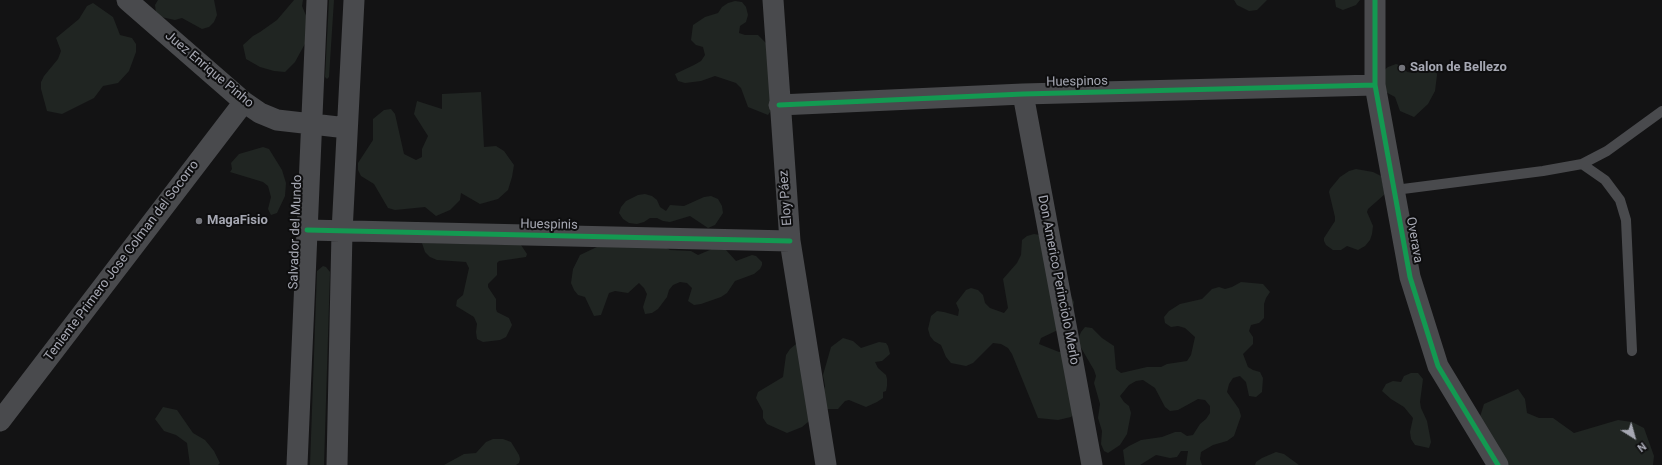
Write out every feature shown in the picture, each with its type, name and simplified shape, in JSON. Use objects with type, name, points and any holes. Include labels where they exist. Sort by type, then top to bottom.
[{"type":"street","name":"Juez Enrique Pinho","points":[[127,0],[244,102],[260,113],[277,120],[347,128]]},
{"type":"street","name":"Salvador del Mundo","points":[[297,465],[317,0]]},
{"type":"street","points":[[337,465],[342,232],[354,0]]},
{"type":"street","name":"Eloy Páez","points":[[773,0],[790,241],[826,465]]},
{"type":"street","name":"Overava","points":[[1375,0],[1375,85],[1410,277],[1438,366],[1498,465]]},
{"type":"street","name":"Huespinos","points":[[780,105],[1023,94],[1375,85]]},
{"type":"street","name":"Don Americo Perinciolo Merlo","points":[[1023,94],[1092,465]]},
{"type":"street","name":"Teniente Primero Jose Colman del Socorro","points":[[0,421],[244,102]]},
{"type":"street","name":"Huespinis","points":[[307,230],[342,232],[790,241]]},
{"type":"lane","points":[[1394,190],[1543,171],[1582,164],[1607,151],[1662,111]]},
{"type":"lane","points":[[1582,164],[1605,180],[1620,200],[1626,220],[1632,351]]},
{"type":"shaded area","points":[[158,0],[214,0],[217,15],[214,22],[209,27],[202,29],[182,18],[175,20],[161,17],[156,13],[155,5]]},
{"type":"shaded area","points":[[294,0],[303,0],[302,6],[307,18],[307,40],[295,62],[285,72],[260,67],[246,59],[243,45],[253,36],[277,20]]},
{"type":"shaded area","points":[[329,0],[334,0],[329,77],[327,79],[325,77]]},
{"type":"shaded area","points":[[1234,0],[1267,0],[1257,10],[1249,11],[1237,5]]},
{"type":"shaded area","points":[[1335,0],[1360,0],[1356,5],[1343,10],[1336,7]]},
{"type":"shaded area","points":[[735,1],[742,2],[746,7],[748,15],[746,22],[740,26],[739,33],[745,35],[758,35],[768,45],[772,109],[768,115],[748,107],[741,88],[736,83],[715,76],[701,81],[685,83],[678,81],[675,74],[701,61],[705,55],[703,47],[696,45],[691,40],[693,25],[705,17],[718,13],[722,7]]},
{"type":"shaded area","points":[[93,3],[113,17],[120,35],[132,38],[136,44],[136,52],[129,71],[118,83],[103,86],[94,98],[62,114],[47,111],[41,89],[41,82],[58,59],[61,51],[56,38],[79,19],[87,6]]},
{"type":"shaded area","points":[[1396,64],[1402,66],[1407,72],[1414,73],[1428,67],[1436,68],[1437,75],[1435,91],[1428,104],[1414,117],[1400,111],[1395,97],[1382,90],[1383,71]]},
{"type":"shaded area","points":[[481,92],[484,147],[496,146],[504,151],[514,165],[508,190],[498,199],[480,204],[461,193],[460,200],[450,210],[436,216],[425,207],[395,210],[388,208],[374,184],[361,176],[358,170],[358,163],[373,140],[373,119],[384,110],[391,109],[395,114],[404,154],[416,160],[422,157],[422,149],[428,136],[414,114],[417,101],[442,109],[442,94]]},
{"type":"shaded area","points":[[263,147],[269,149],[282,170],[286,183],[285,196],[277,213],[271,215],[268,209],[271,197],[268,186],[263,182],[230,172],[232,169],[231,163],[239,154]]},
{"type":"shaded area","points":[[1356,169],[1373,172],[1381,176],[1385,194],[1368,209],[1367,212],[1373,226],[1370,240],[1365,246],[1358,250],[1347,246],[1341,250],[1333,250],[1326,245],[1324,241],[1324,238],[1335,221],[1329,192],[1340,177],[1349,171]]},
{"type":"shaded area","points":[[645,194],[652,196],[657,200],[660,207],[666,211],[670,205],[684,206],[704,197],[711,196],[718,199],[722,206],[723,213],[715,225],[708,228],[690,216],[670,222],[657,218],[650,218],[637,224],[629,223],[623,219],[619,213],[621,207],[626,201],[638,195]]},
{"type":"shaded area","points":[[1034,234],[1040,235],[1074,302],[1073,310],[1060,329],[1041,338],[1039,344],[1059,352],[1065,351],[1076,411],[1071,417],[1058,420],[1038,418],[1012,354],[1008,348],[1001,344],[993,343],[973,363],[966,366],[951,363],[946,357],[941,345],[934,341],[930,336],[928,329],[931,316],[937,311],[958,316],[959,310],[956,303],[966,290],[971,288],[978,290],[983,295],[985,303],[990,308],[1004,313],[1008,308],[1003,279],[1017,263],[1021,255],[1022,240],[1027,236]]},
{"type":"shaded area","points":[[658,242],[670,250],[691,251],[698,255],[712,249],[726,250],[736,261],[752,255],[756,256],[762,262],[762,265],[754,274],[735,281],[727,293],[721,297],[701,304],[694,305],[688,301],[692,288],[687,283],[680,282],[673,285],[669,290],[667,297],[658,309],[652,313],[645,314],[643,307],[647,294],[639,283],[628,293],[615,291],[609,293],[601,315],[594,316],[585,297],[578,295],[571,283],[573,269],[580,255],[601,245]]},
{"type":"shaded area","points":[[422,243],[521,245],[527,254],[526,257],[499,261],[497,263],[497,275],[488,284],[488,287],[496,299],[497,312],[509,318],[512,325],[506,337],[500,340],[483,342],[477,339],[477,324],[474,317],[456,306],[457,300],[463,295],[469,268],[466,262],[437,260],[430,257],[425,252]]},
{"type":"shaded area","points":[[323,266],[330,272],[324,465],[310,465],[317,271]]},
{"type":"shaded area","points":[[1241,282],[1263,284],[1270,292],[1264,304],[1264,318],[1259,323],[1251,325],[1249,331],[1253,337],[1253,344],[1243,354],[1248,367],[1260,372],[1263,378],[1262,392],[1256,397],[1249,396],[1246,382],[1240,376],[1233,378],[1229,384],[1227,392],[1239,409],[1241,416],[1234,436],[1227,441],[1213,445],[1201,452],[1200,459],[1202,465],[1186,465],[1188,451],[1181,451],[1177,457],[1170,458],[1156,455],[1140,465],[1125,465],[1123,450],[1129,446],[1141,440],[1162,437],[1175,432],[1181,432],[1187,436],[1193,435],[1210,413],[1210,406],[1205,400],[1198,399],[1178,410],[1170,411],[1165,407],[1155,388],[1143,380],[1136,381],[1129,385],[1120,396],[1129,406],[1131,413],[1127,434],[1120,445],[1108,453],[1104,451],[1101,444],[1102,431],[1098,418],[1100,404],[1094,383],[1096,376],[1080,346],[1078,339],[1085,327],[1092,328],[1102,338],[1114,346],[1116,369],[1121,373],[1147,367],[1161,367],[1167,364],[1187,361],[1191,355],[1195,337],[1185,328],[1178,326],[1171,327],[1165,323],[1164,317],[1169,311],[1180,304],[1202,299],[1212,289],[1219,287],[1225,289]]},
{"type":"shaded area","points":[[843,338],[853,341],[861,348],[879,342],[886,343],[888,346],[890,354],[882,361],[875,362],[878,368],[886,375],[887,379],[886,391],[883,392],[883,398],[866,407],[849,400],[845,401],[838,409],[827,409],[819,413],[802,427],[787,433],[767,424],[763,418],[763,411],[756,398],[758,392],[783,377],[786,355],[790,349],[796,344],[803,346],[821,400],[825,386],[823,375],[831,347]]},
{"type":"shaded area","points":[[1411,373],[1418,373],[1423,379],[1420,402],[1427,421],[1431,442],[1429,448],[1415,445],[1411,439],[1410,432],[1413,418],[1404,407],[1382,391],[1386,384],[1393,381],[1401,382],[1404,376]]},
{"type":"shaded area","points":[[1518,389],[1525,399],[1527,413],[1539,418],[1553,418],[1574,433],[1618,420],[1632,422],[1644,428],[1654,456],[1653,465],[1488,465],[1479,420],[1484,404]]},
{"type":"shaded area","points":[[163,407],[177,410],[193,433],[205,440],[214,451],[220,463],[218,465],[190,465],[187,443],[176,435],[164,431],[155,419]]},
{"type":"shaded area","points":[[493,439],[503,439],[511,442],[519,455],[519,463],[516,465],[444,465],[464,454],[476,453],[486,442]]},
{"type":"shaded area","points":[[1276,452],[1284,454],[1299,465],[1255,465],[1256,462],[1262,458]]},
{"type":"cycle path","points":[[1375,0],[1375,85],[1410,277],[1438,366],[1498,465]]},
{"type":"cycle path","points":[[779,105],[1023,94],[1375,85]]},
{"type":"cycle path","points":[[307,230],[790,241]]},
{"type":"place","name":"Salon de Bellezo","points":[[1402,68]]},
{"type":"place","name":"MagaFisio","points":[[199,221]]}]
